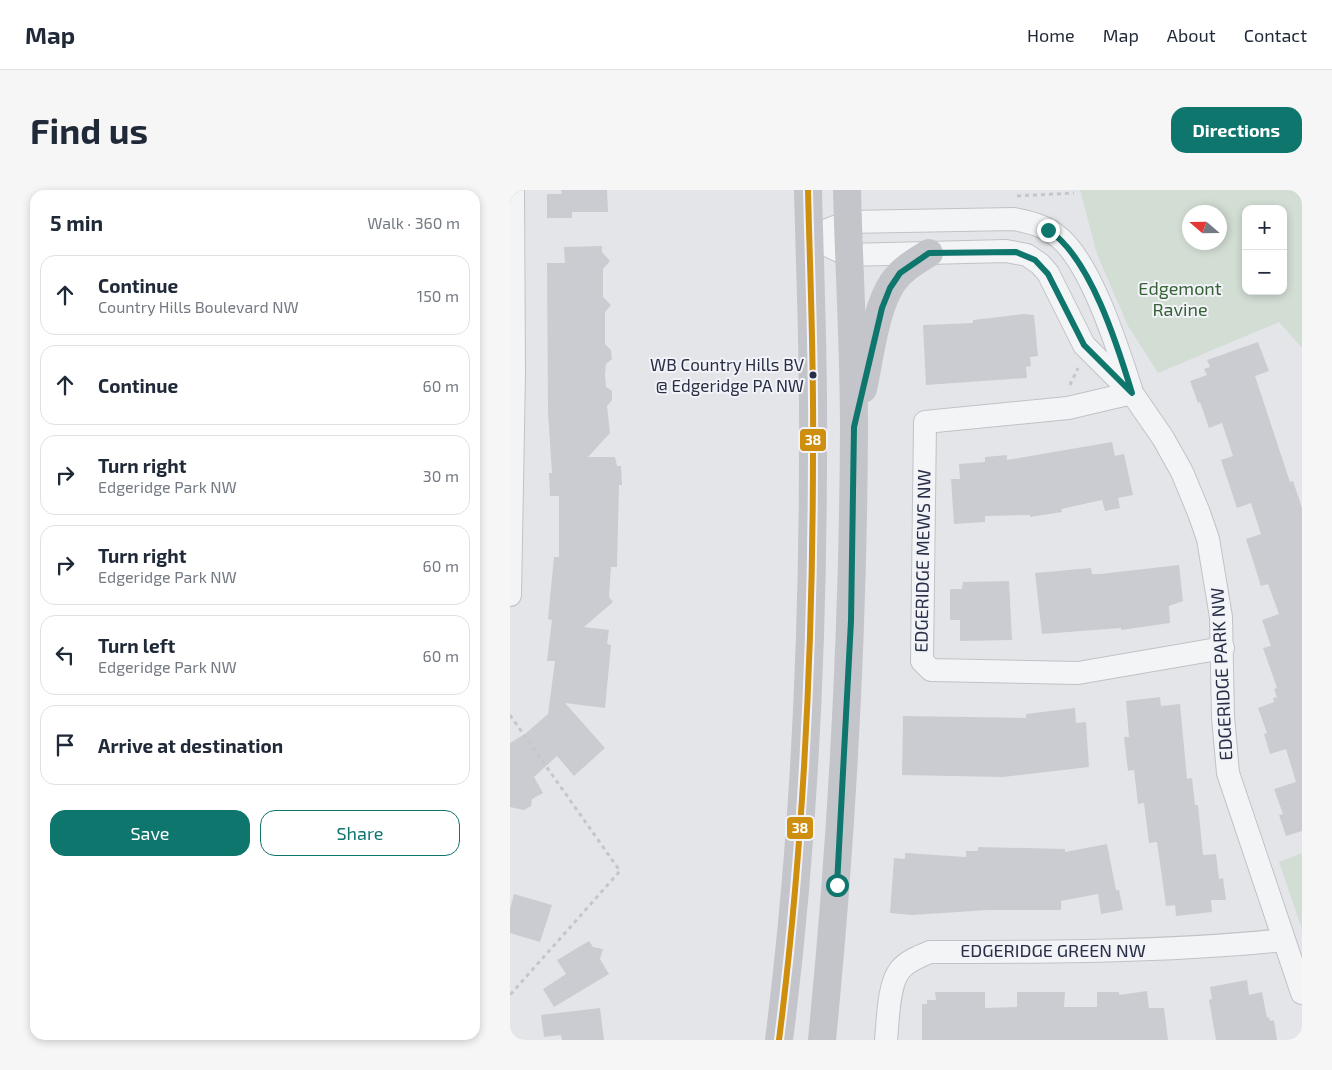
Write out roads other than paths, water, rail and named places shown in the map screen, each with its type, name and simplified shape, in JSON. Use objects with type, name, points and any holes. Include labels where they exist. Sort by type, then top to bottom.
[{"type":"main road","points":[[779,1040],[798,847],[809,642],[814,446],[808,190]]},
{"type":"main road","points":[[822,1040],[837,885],[851,621],[854,427],[847,190]]},
{"type":"main road","points":[[854,427],[874,337],[890,288],[900,273],[929,253]]},
{"type":"street","points":[[510,595],[513,190]]},
{"type":"street","name":"EDGERIDGE PARK NW","points":[[809,237],[848,222],[1014,219],[1036,224],[1048,230],[1074,252],[1112,330],[1132,393]]},
{"type":"street","name":"EDGERIDGE PARK NW","points":[[809,237],[848,255],[1006,251],[1016,252],[1035,260],[1048,274],[1084,345],[1132,393],[1163,438],[1182,472],[1208,539],[1218,591],[1223,648],[1223,717],[1228,773],[1302,993]]},
{"type":"street","name":"EDGERIDGE MEWS NW","points":[[1132,393],[1068,408],[925,422],[922,661],[931,670],[1078,673],[1223,648]]},
{"type":"street","name":"EDGERIDGE GREEN NW","points":[[886,1040],[892,991],[899,970],[917,957],[930,952],[1128,952],[1215,947],[1284,940]]},
{"type":"place","name":"WB Country Hills BV @ Edgeridge PA NW","points":[[813,375]]},
{"type":"park label","name":"Edgemont Ravine","points":[[1180,299]]}]
